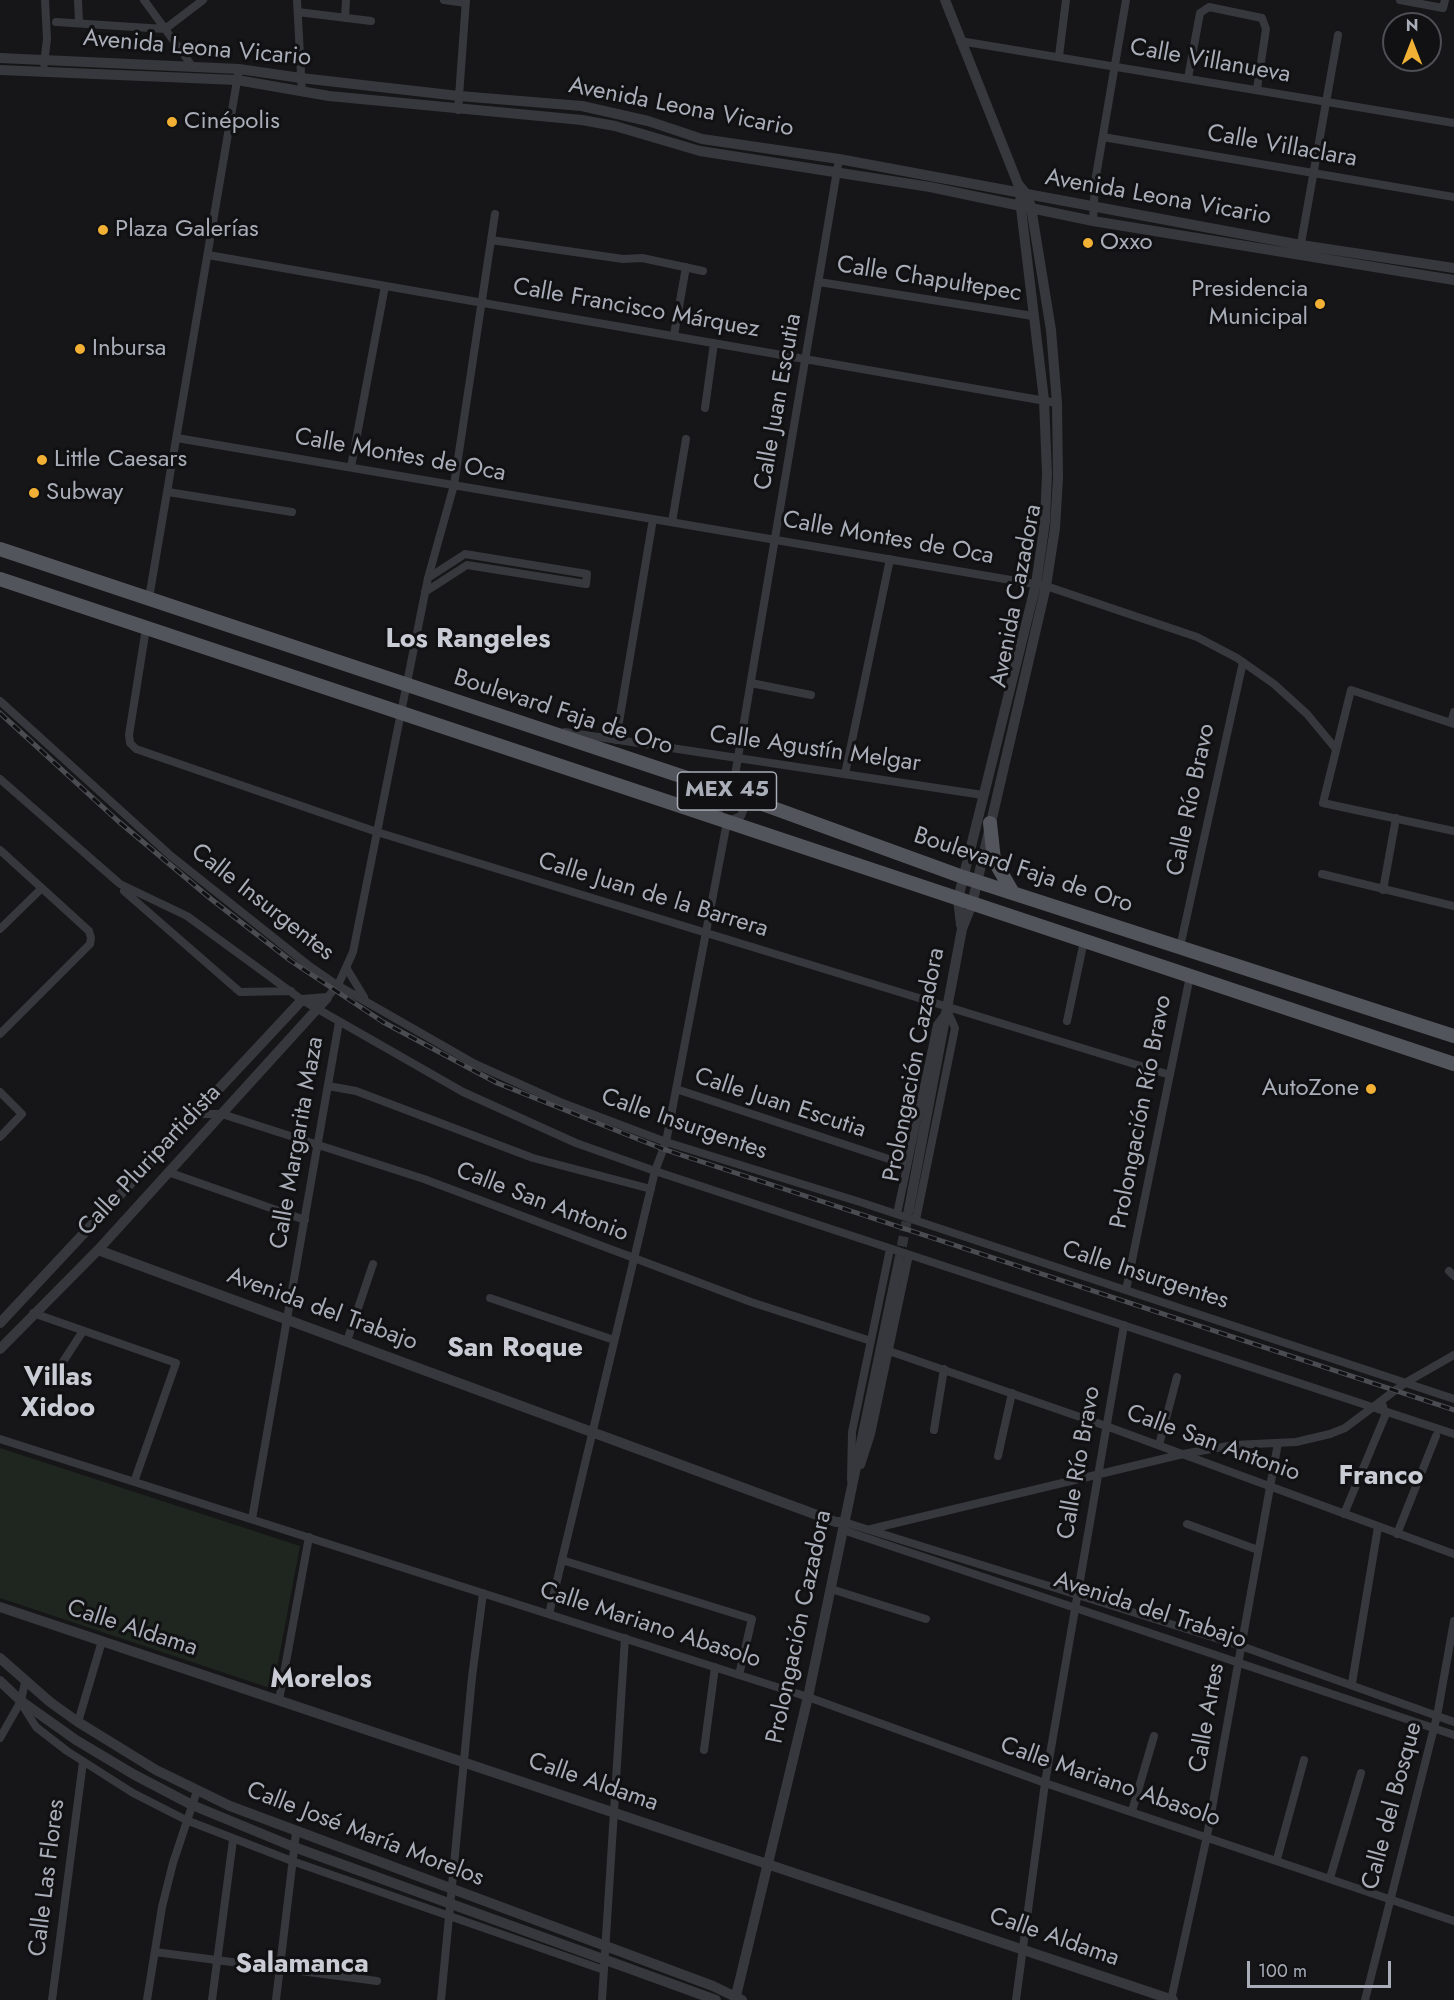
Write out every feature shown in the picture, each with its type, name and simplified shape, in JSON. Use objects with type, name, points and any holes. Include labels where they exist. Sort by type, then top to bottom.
[{"type":"main road","name":"Boulevard Faja de Oro","points":[[0,549],[732,793],[970,879],[1454,1036]]},
{"type":"main road","name":"Boulevard Faja de Oro","points":[[0,579],[1454,1064]]},
{"type":"main road","points":[[990,823],[994,861],[1013,892]]},
{"type":"main road","points":[[1418,1052],[1426,1027]]},
{"type":"street","points":[[44,71],[45,0]]},
{"type":"street","points":[[78,0],[79,22]]},
{"type":"street","points":[[144,0],[192,66]]},
{"type":"street","points":[[56,22],[165,29],[203,0]]},
{"type":"street","points":[[297,0],[302,92]]},
{"type":"street","points":[[345,18],[346,0]]},
{"type":"street","points":[[444,0],[466,2],[458,110]]},
{"type":"street","name":"Avenida Cazadora","points":[[945,0],[1023,197],[1051,330],[1057,403],[1057,508],[990,823],[970,879]]},
{"type":"street","points":[[1059,56],[1066,0]]},
{"type":"street","points":[[1093,221],[1095,182],[1126,0]]},
{"type":"street","points":[[1400,0],[1443,8],[1445,0]]},
{"type":"street","points":[[1188,78],[1200,13],[1209,7],[1262,18],[1266,29],[1257,89]]},
{"type":"street","points":[[298,12],[371,21]]},
{"type":"street","points":[[1300,250],[1324,101],[1338,35]]},
{"type":"street","name":"Calle Villanueva","points":[[960,41],[1116,65],[1454,123]]},
{"type":"street","name":"Avenida Leona Vicario","points":[[0,58],[45,58],[239,69],[459,96],[582,106],[616,112],[702,139],[839,159],[1023,197],[1093,221],[1300,250],[1454,268]]},
{"type":"street","points":[[150,598],[239,69]]},
{"type":"street","name":"Avenida Leona Vicario","points":[[0,70],[237,80],[302,92],[615,126],[700,151],[1094,207],[1454,280]]},
{"type":"street","points":[[512,114],[514,100]]},
{"type":"street","name":"Calle Villaclara","points":[[1103,137],[1454,197]]},
{"type":"street","name":"Calle Juan Escutia","points":[[732,793],[839,159]]},
{"type":"street","name":"Calle Pluripartidista","points":[[0,1349],[33,1313],[98,1250],[327,998],[347,969],[356,940],[428,578],[454,484],[495,214]]},
{"type":"street","name":"Avenida Cazadora","points":[[970,879],[983,795],[1041,585],[1047,463],[1044,400],[1033,316],[1028,227]]},
{"type":"street","points":[[491,240],[623,260],[642,258],[703,271]]},
{"type":"street","name":"Calle Francisco Márquez","points":[[208,255],[1057,403]]},
{"type":"street","points":[[674,336],[686,267]]},
{"type":"street","name":"Calle Chapultepec","points":[[819,282],[1033,316]]},
{"type":"street","points":[[351,467],[385,286]]},
{"type":"street","points":[[705,408],[714,343]]},
{"type":"street","name":"Calle Montes de Oca","points":[[177,438],[1041,585],[1197,637],[1242,662],[1274,684],[1307,714],[1336,749]]},
{"type":"street","points":[[672,522],[686,439]]},
{"type":"street","points":[[168,492],[292,512]]},
{"type":"street","points":[[616,740],[653,519]]},
{"type":"street","points":[[425,592],[467,565],[586,584],[587,574],[465,554],[428,578]]},
{"type":"street","points":[[845,774],[890,559]]},
{"type":"street","points":[[519,573],[522,563]]},
{"type":"street","name":"Calle Juan de la Barrera","points":[[146,628],[129,735],[130,743],[136,749],[377,832],[947,1010],[1170,1075]]},
{"type":"street","name":"Calle Río Bravo","points":[[1180,947],[1242,662]]},
{"type":"street","points":[[751,683],[811,695]]},
{"type":"street","points":[[1454,712],[1453,723],[1351,690],[1323,803],[1454,831]]},
{"type":"street","name":"Calle Insurgentes","points":[[0,701],[171,856],[337,985],[475,1064],[517,1084],[666,1142],[916,1220],[1454,1399]]},
{"type":"street","name":"Calle Agustín Melgar","points":[[534,727],[983,795]]},
{"type":"street","points":[[0,779],[240,993],[291,991]]},
{"type":"street","points":[[732,793],[744,808],[741,816],[727,822],[716,809],[718,801],[732,793]]},
{"type":"street","points":[[1383,890],[1396,818]]},
{"type":"street","name":"Calle Juan Escutia","points":[[549,1614],[655,1171],[666,1142],[727,822]]},
{"type":"street","points":[[0,850],[89,931],[91,938],[90,944],[0,1034]]},
{"type":"street","points":[[106,874],[134,892],[187,916],[302,1000],[339,1022],[463,1092],[576,1143],[890,1249],[1373,1406],[1384,1413],[1454,1434]]},
{"type":"street","points":[[1322,874],[1454,906]]},
{"type":"street","name":"Prolongación Cazadora","points":[[962,928],[958,899],[970,879]]},
{"type":"street","name":"Prolongación Cazadora","points":[[909,1209],[962,928],[972,904],[970,879]]},
{"type":"street","points":[[0,929],[42,888]]},
{"type":"street","points":[[1067,1021],[1084,941]]},
{"type":"street","points":[[347,969],[356,988],[374,1006]]},
{"type":"street","name":"Prolongación Río Bravo","points":[[1126,1290],[1190,976]]},
{"type":"street","points":[[302,1000],[327,998]]},
{"type":"street","name":"Calle Pluripartidista","points":[[0,1323],[302,1000]]},
{"type":"street","points":[[897,1214],[936,1024],[947,1010],[955,1028],[916,1220]]},
{"type":"street","name":"Calle Margarita Maza","points":[[252,1519],[339,1022]]},
{"type":"street","points":[[328,1086],[356,1091],[533,1158],[651,1189]]},
{"type":"street","name":"Calle Juan Escutia","points":[[676,1089],[907,1165]]},
{"type":"street","points":[[0,1092],[22,1114],[0,1137]]},
{"type":"street","name":"Calle San Antonio","points":[[197,1114],[222,1114],[318,1144],[528,1217],[750,1302],[871,1341]]},
{"type":"street","points":[[168,1172],[305,1220]]},
{"type":"street","points":[[114,1201],[129,1214]]},
{"type":"street","points":[[851,1484],[852,1432],[890,1249]]},
{"type":"street","name":"Avenida del Trabajo","points":[[98,1250],[592,1430],[841,1524],[871,1529],[1078,1593],[1352,1683],[1454,1722]]},
{"type":"street","points":[[851,1484],[858,1472],[871,1434],[909,1255]]},
{"type":"street","name":"Prolongación Cazadora","points":[[737,1998],[808,1696],[831,1589],[841,1524],[899,1261]]},
{"type":"street","points":[[347,1341],[373,1264]]},
{"type":"street","points":[[490,1298],[614,1340]]},
{"type":"street","points":[[33,1313],[176,1363],[135,1482]]},
{"type":"street","name":"Calle Río Bravo","points":[[1016,2000],[1045,1783],[1124,1325]]},
{"type":"street","points":[[55,1374],[83,1331]]},
{"type":"street","name":"Calle San Antonio","points":[[889,1351],[1106,1425],[1454,1554]]},
{"type":"street","points":[[854,1536],[871,1529],[1183,1454],[1234,1445],[1278,1443],[1330,1434],[1346,1428],[1405,1383],[1454,1355]]},
{"type":"street","points":[[933,1430],[944,1369]]},
{"type":"street","points":[[1160,1445],[1177,1377]]},
{"type":"street","points":[[998,1456],[1012,1393]]},
{"type":"street","points":[[1344,1514],[1384,1413],[1382,1400]]},
{"type":"street","points":[[1397,1534],[1436,1436]]},
{"type":"street","name":"Calle Mariano Abasolo","points":[[0,1439],[808,1696],[1045,1783],[1454,1921]]},
{"type":"street","name":"Calle Artes","points":[[1171,2000],[1207,1836],[1278,1443]]},
{"type":"street","name":"Avenida del Trabajo","points":[[841,1524],[854,1536],[1454,1735]]},
{"type":"street","points":[[1187,1524],[1258,1550]]},
{"type":"street","points":[[1352,1683],[1378,1527]]},
{"type":"street","points":[[279,1700],[309,1537]]},
{"type":"street","points":[[562,1560],[752,1619],[739,1675]]},
{"type":"street","points":[[831,1589],[926,1619]]},
{"type":"street","points":[[441,2000],[453,1890],[463,1762],[483,1593]]},
{"type":"street","name":"Calle Aldama","points":[[0,1607],[1171,2000]]},
{"type":"street","name":"Calle del Bosque","points":[[1365,2000],[1389,1898],[1437,1716],[1454,1621]]},
{"type":"street","points":[[602,2000],[625,1638]]},
{"type":"street","points":[[78,1722],[102,1641]]},
{"type":"street","name":"Calle José María Morelos","points":[[0,1658],[25,1682],[78,1722],[146,1765],[197,1791],[296,1833],[606,1947],[737,1998]]},
{"type":"street","points":[[704,1750],[715,1667]]},
{"type":"street","name":"Calle José María Morelos","points":[[0,1681],[21,1702],[104,1757],[192,1805],[294,1847],[451,1904],[529,1938],[716,2000]]},
{"type":"street","points":[[0,1738],[21,1702],[25,1682]]},
{"type":"street","points":[[21,1702],[36,1727],[83,1762],[133,1793],[186,1820],[233,1840],[450,1917],[529,1938],[536,1921]]},
{"type":"street","points":[[1132,1812],[1154,1736]]},
{"type":"street","points":[[1277,1860],[1304,1760]]},
{"type":"street","name":"Calle Las Flores","points":[[52,2000],[83,1762]]},
{"type":"street","points":[[1330,1878],[1361,1773]]},
{"type":"street","points":[[147,2000],[165,1896],[186,1820],[197,1791]]},
{"type":"street","points":[[276,2000],[296,1833]]},
{"type":"street","points":[[212,2000],[233,1840]]},
{"type":"street","points":[[355,1883],[359,1871]]},
{"type":"street","points":[[400,1899],[404,1887]]},
{"type":"street","points":[[155,1952],[377,1981]]},
{"type":"shaded area","points":[[0,1448],[300,1546],[273,1689],[0,1598]]},
{"type":"tunnel","points":[[899,1261],[909,1209]]},
{"type":"railway","points":[[0,713],[118,821],[211,899],[291,961],[383,1022],[497,1083],[663,1149],[1454,1410]]},
{"type":"place","name":"Cinépolis","points":[[172,122]]},
{"type":"place","name":"Plaza Galerías","points":[[103,230]]},
{"type":"place","name":"Oxxo","points":[[1088,243]]},
{"type":"place","name":"Presidencia Municipal","points":[[1320,304]]},
{"type":"place","name":"Inbursa","points":[[80,349]]},
{"type":"place","name":"Little Caesars","points":[[42,460]]},
{"type":"place","name":"Subway","points":[[34,493]]},
{"type":"place","name":"AutoZone","points":[[1371,1089]]},
{"type":"district","name":"Los Rangeles","points":[[468,640]]},
{"type":"district","name":"San Roque","points":[[515,1349]]},
{"type":"district","name":"Villas Xidoo","points":[[58,1394]]},
{"type":"district","name":"Franco","points":[[1381,1477]]},
{"type":"district","name":"Morelos","points":[[321,1680]]},
{"type":"district","name":"Salamanca","points":[[302,1965]]}]
